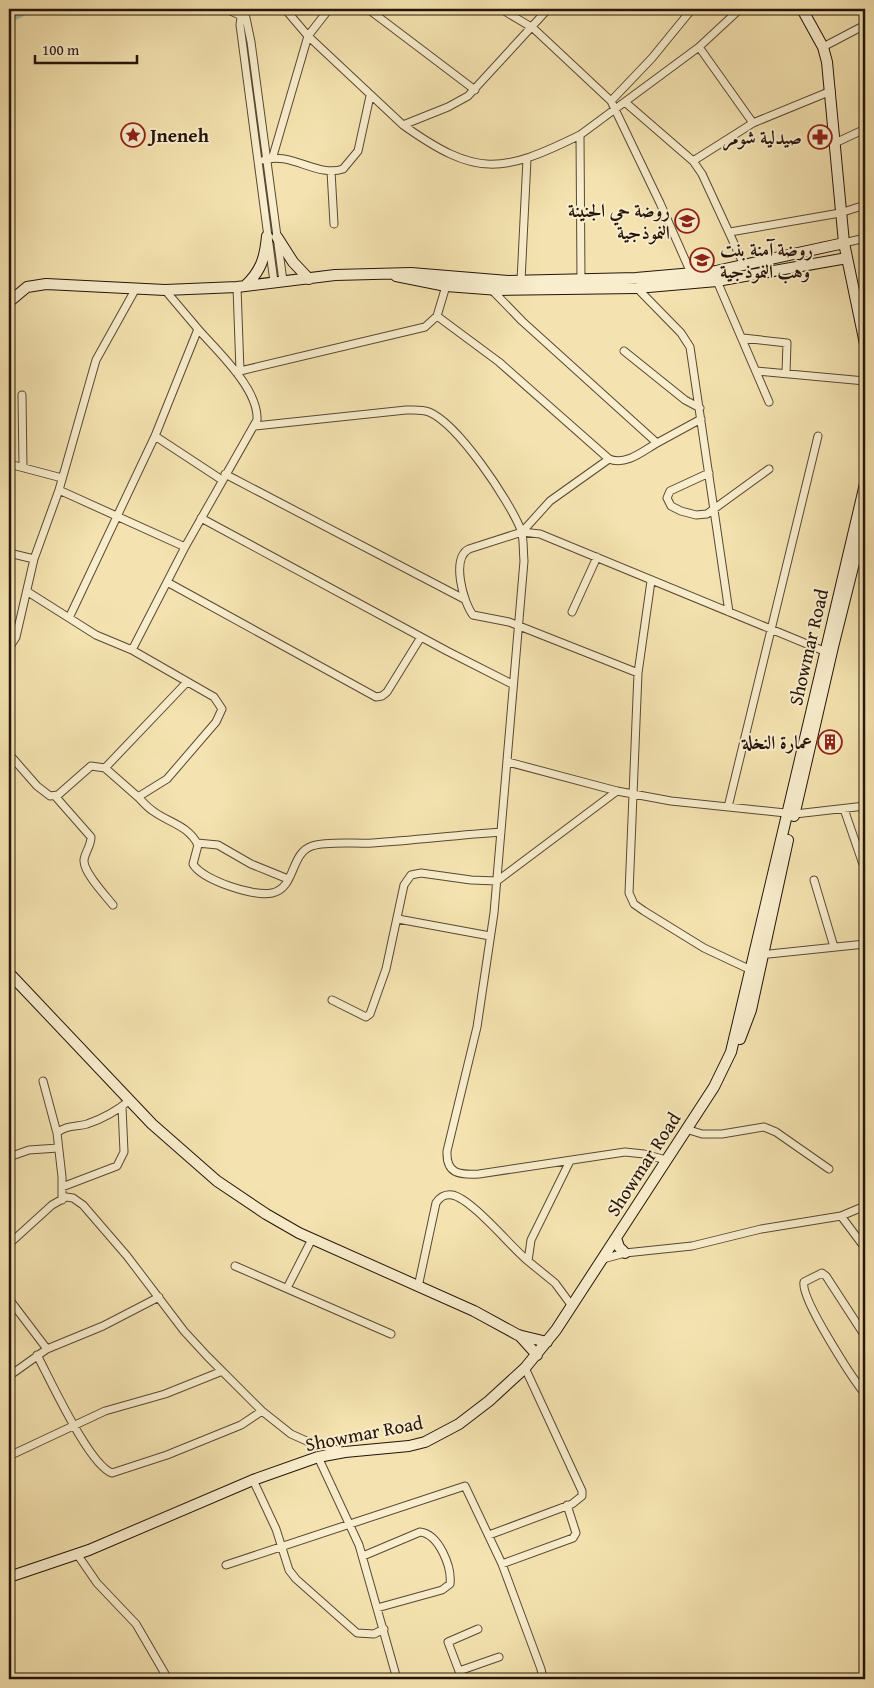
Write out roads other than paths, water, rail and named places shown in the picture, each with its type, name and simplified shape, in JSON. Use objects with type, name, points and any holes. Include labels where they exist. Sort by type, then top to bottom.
[{"type":"main road","points":[[802,9],[823,47],[831,91],[840,213],[846,258],[865,339]]},
{"type":"main road","points":[[272,236],[309,279]]},
{"type":"main road","points":[[241,287],[258,273],[272,236]]},
{"type":"main road","points":[[385,273],[446,286],[521,280],[636,278],[691,273],[744,265],[844,243]]},
{"type":"main road","points":[[9,302],[27,287],[40,285],[164,290],[241,287],[309,279],[411,272],[488,284],[637,288],[717,280],[846,258]]},
{"type":"main road","name":"Showmar Road","points":[[792,813],[824,651],[865,484]]},
{"type":"main road","name":"Showmar Road","points":[[9,1577],[77,1554],[254,1480],[318,1457],[345,1452],[385,1450],[425,1442],[476,1412],[537,1355],[572,1306],[714,1087],[747,1024],[759,955],[792,813],[865,519]]},
{"type":"main road","name":"Showmar Road","points":[[731,1052],[751,970],[759,955]]},
{"type":"main road","points":[[9,974],[126,1103],[217,1181],[266,1214],[312,1239],[474,1311],[518,1335],[547,1342]]},
{"type":"main road","points":[[616,1238],[619,1247],[625,1253]]},
{"type":"main road","points":[[518,1335],[537,1355]]},
{"type":"street","points":[[226,9],[242,13]]},
{"type":"street","points":[[285,9],[308,36],[403,125],[444,153],[473,164],[500,164],[527,159],[580,135],[626,103],[699,47],[740,9]]},
{"type":"street","points":[[269,158],[308,36],[329,9]]},
{"type":"street","points":[[368,9],[475,90]]},
{"type":"street","points":[[501,9],[533,28],[611,101],[691,273]]},
{"type":"street","points":[[403,125],[448,107],[475,90],[533,28],[548,9]]},
{"type":"street","points":[[611,101],[652,58],[692,9]]},
{"type":"street","points":[[242,13],[269,158],[272,236]]},
{"type":"street","points":[[242,13],[258,161],[279,282]]},
{"type":"street","points":[[823,47],[865,25]]},
{"type":"street","points":[[699,47],[753,123]]},
{"type":"street","points":[[693,160],[753,123],[831,91]]},
{"type":"street","points":[[258,161],[269,158],[331,171],[346,167],[358,151],[370,96]]},
{"type":"street","points":[[626,103],[693,160],[730,232],[744,265]]},
{"type":"street","points":[[835,143],[865,128]]},
{"type":"street","points":[[580,135],[581,280]]},
{"type":"street","points":[[521,280],[527,159]]},
{"type":"street","points":[[331,171],[334,224]]},
{"type":"street","points":[[730,232],[840,213],[865,204]]},
{"type":"street","points":[[844,243],[865,238]]},
{"type":"street","points":[[717,280],[769,402]]},
{"type":"street","points":[[488,284],[522,321],[657,443]]},
{"type":"street","points":[[238,372],[425,327],[437,316],[446,286]]},
{"type":"street","points":[[238,372],[241,287]]},
{"type":"street","points":[[637,288],[681,332],[693,358],[713,511],[729,612]]},
{"type":"street","points":[[9,648],[16,637],[28,592],[34,559],[59,490],[96,360],[135,290]]},
{"type":"street","points":[[132,650],[223,477],[257,420],[256,406],[238,372],[164,290]]},
{"type":"street","points":[[437,316],[499,362],[609,459],[618,462],[626,460],[702,419]]},
{"type":"street","points":[[69,618],[155,436],[198,329]]},
{"type":"street","points":[[743,338],[787,343],[786,372]]},
{"type":"street","points":[[624,351],[685,400],[700,408]]},
{"type":"street","points":[[757,371],[786,372],[865,381]]},
{"type":"street","points":[[22,394],[23,467]]},
{"type":"street","points":[[255,426],[406,410],[428,412],[451,428],[473,454],[513,514],[522,532],[524,561],[512,684],[508,762],[497,880],[477,1027],[447,1160],[455,1172],[464,1175],[625,1152],[644,1154],[666,1160]]},
{"type":"street","points":[[155,436],[223,477],[464,600]]},
{"type":"street","points":[[728,806],[818,436]]},
{"type":"street","points":[[522,532],[531,520],[559,494],[609,459]]},
{"type":"street","points":[[9,464],[62,478]]},
{"type":"street","points":[[709,472],[673,489],[666,498],[671,506],[689,514],[702,515],[713,511],[769,469]]},
{"type":"street","points":[[59,490],[118,515],[185,547]]},
{"type":"street","points":[[201,518],[512,684]]},
{"type":"street","points":[[638,673],[518,625],[498,619],[477,617],[469,610],[464,600],[460,562],[462,554],[469,549],[522,532],[548,537],[824,651]]},
{"type":"street","points":[[9,553],[34,559]]},
{"type":"street","points":[[572,612],[597,557]]},
{"type":"street","points":[[651,581],[638,673],[629,893],[634,904],[704,948],[751,970]]},
{"type":"street","points":[[167,582],[376,697],[382,696],[387,692],[421,637]]},
{"type":"street","points":[[28,592],[96,635],[132,650],[217,700],[222,709],[220,717],[167,779],[138,797]]},
{"type":"street","points":[[105,768],[187,682]]},
{"type":"street","points":[[9,754],[44,792],[55,796],[91,837],[90,845],[84,857],[85,868],[113,905]]},
{"type":"street","points":[[508,762],[617,791],[728,806],[792,813],[844,809],[865,805]]},
{"type":"street","points":[[55,796],[87,768],[91,766],[105,768],[152,811],[182,826],[197,843],[218,845],[251,864],[288,879]]},
{"type":"street","points":[[332,1000],[359,1015],[366,1017],[370,1014],[386,969],[404,885],[413,874],[497,880],[617,791]]},
{"type":"street","points":[[844,809],[865,870]]},
{"type":"street","points":[[197,843],[193,859],[194,867],[225,884],[269,894],[280,890],[301,854],[314,845],[376,843],[501,832]]},
{"type":"street","points":[[814,880],[834,947]]},
{"type":"street","points":[[398,919],[490,936]]},
{"type":"street","points":[[759,955],[865,944]]},
{"type":"street","points":[[43,1081],[57,1133],[62,1200]]},
{"type":"street","points":[[57,1133],[70,1126],[87,1124],[126,1103]]},
{"type":"street","points":[[62,1188],[118,1166],[124,1152],[126,1103]]},
{"type":"street","points":[[686,1129],[702,1134],[722,1134],[764,1127],[776,1132],[830,1169]]},
{"type":"street","points":[[9,1157],[29,1150],[58,1148]]},
{"type":"street","points":[[528,1261],[531,1240],[570,1161]]},
{"type":"street","points":[[418,1287],[436,1203],[440,1197],[454,1195],[466,1202],[554,1283],[572,1306]]},
{"type":"street","points":[[9,1244],[52,1205],[66,1197],[73,1198],[83,1205],[159,1297],[184,1331],[220,1372],[262,1411],[291,1434],[312,1443],[345,1452]]},
{"type":"street","points":[[603,1259],[625,1253],[692,1246],[761,1229],[841,1216],[865,1206]]},
{"type":"street","points":[[841,1216],[862,1237],[865,1248]]},
{"type":"street","points":[[287,1288],[312,1239]]},
{"type":"street","points":[[235,1266],[287,1288],[336,1312],[391,1334]]},
{"type":"street","points":[[865,1336],[826,1276],[822,1273],[804,1282],[803,1289],[812,1311],[865,1394]]},
{"type":"street","points":[[9,1376],[48,1349],[104,1326],[159,1297]]},
{"type":"street","points":[[9,1298],[48,1349]]},
{"type":"street","points":[[37,1355],[84,1444],[108,1472],[116,1474],[241,1426],[262,1411]]},
{"type":"street","points":[[489,1535],[567,1506],[579,1500],[582,1496],[582,1490],[525,1368]]},
{"type":"street","points":[[9,1456],[105,1411],[165,1394],[220,1372]]},
{"type":"street","points":[[318,1457],[363,1556],[397,1679]]},
{"type":"street","points":[[254,1480],[276,1529],[289,1570],[296,1579],[357,1633],[366,1635],[384,1629]]},
{"type":"street","points":[[226,1565],[466,1486],[502,1564],[543,1679]]},
{"type":"street","points":[[502,1564],[573,1538],[576,1533],[567,1506]]},
{"type":"street","points":[[363,1556],[420,1532],[428,1533],[436,1541],[451,1575],[450,1584],[442,1590],[377,1608]]},
{"type":"street","points":[[77,1554],[101,1588],[136,1624],[168,1679]]},
{"type":"street","points":[[462,1679],[448,1642],[478,1629]]},
{"type":"street","points":[[459,1671],[499,1657]]},
{"type":"waterway","points":[[9,17],[24,9]]},
{"type":"place","name":"Jneneh","points":[[133,135]]},
{"type":"place","name":"صيدلية شومر","points":[[820,137]]},
{"type":"place","name":"روضة حي الجنينة النموذجية","points":[[687,221]]},
{"type":"place","name":"روضة آمنة بنت وهب النموذجية","points":[[702,260]]},
{"type":"place","name":"عمارة النخلة","points":[[830,742]]}]
